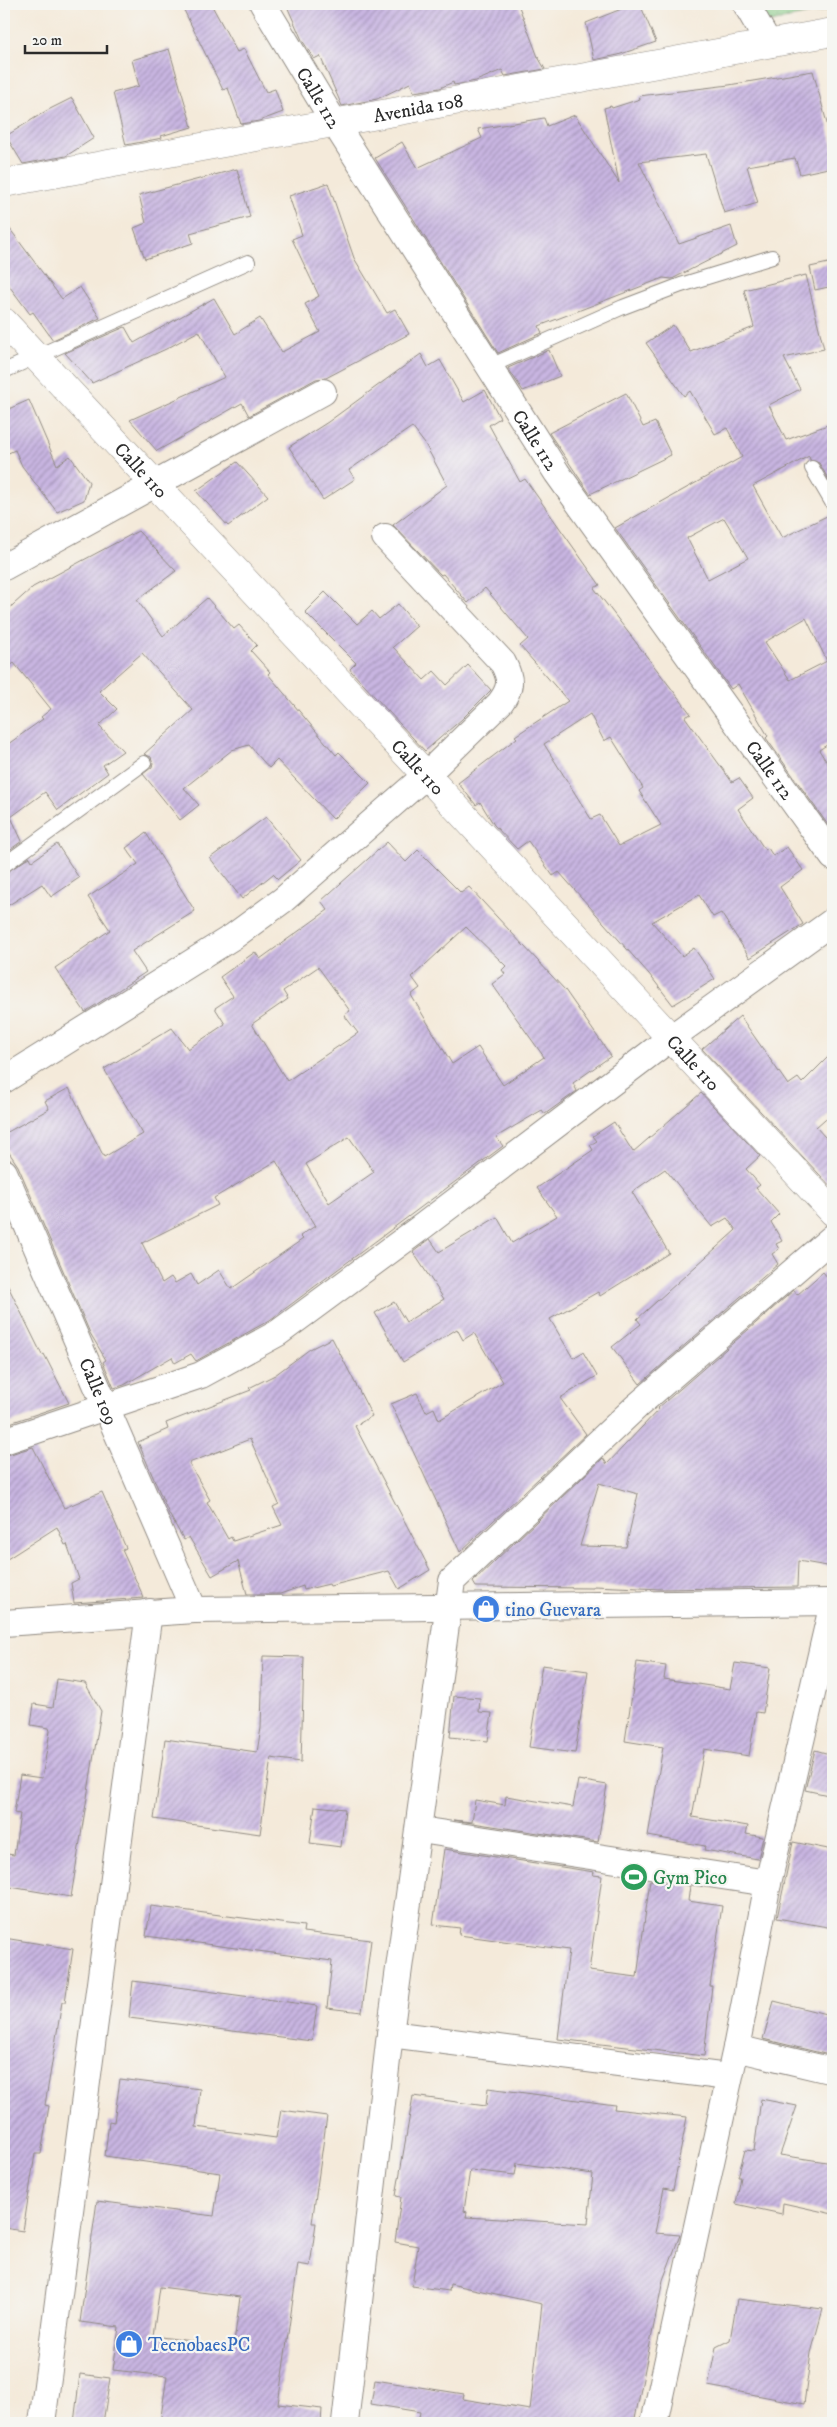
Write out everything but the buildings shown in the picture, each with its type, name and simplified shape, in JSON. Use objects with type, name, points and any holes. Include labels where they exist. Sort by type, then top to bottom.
[{"type":"street","name":"Calle 112","points":[[263,4],[334,122],[557,473],[833,857]]},
{"type":"street","points":[[746,4],[769,44]]},
{"type":"street","name":"Avenida 108","points":[[4,183],[833,32]]},
{"type":"street","name":"Calle 110","points":[[4,322],[833,1212]]},
{"type":"street","points":[[4,567],[155,486],[323,392]]},
{"type":"street","points":[[4,1080],[241,931],[283,900],[426,776],[500,703],[509,690],[510,677],[503,663],[385,536]]},
{"type":"street","points":[[4,1442],[200,1375],[278,1333],[423,1226],[672,1037],[833,921]]},
{"type":"street","name":"Calle 109","points":[[4,1172],[194,1610]]},
{"type":"street","points":[[345,2423],[390,2034],[420,1830],[452,1581],[637,1406],[833,1238]]},
{"type":"street","points":[[4,1623],[194,1610],[833,1603],[768,1883],[736,2048],[728,2077],[654,2423]]},
{"type":"street","points":[[42,2423],[149,1612]]},
{"type":"street","points":[[420,1830],[768,1883]]},
{"type":"street","points":[[390,2034],[728,2077]]},
{"type":"street","points":[[736,2048],[833,2070]]},
{"type":"lane","points":[[488,367],[623,307],[681,285],[772,257]]},
{"type":"lane","points":[[4,371],[37,358],[248,262]]},
{"type":"lane","points":[[812,468],[833,504]]},
{"type":"lane","points":[[4,865],[144,763]]},
{"type":"green space","points":[[749,4],[833,4],[833,9],[761,24]]},
{"type":"place","name":"tino Guevara","points":[[486,1609]]},
{"type":"place","name":"Gym Pico","points":[[634,1877]]},
{"type":"place","name":"TecnobaesPC","points":[[129,2344]]}]
